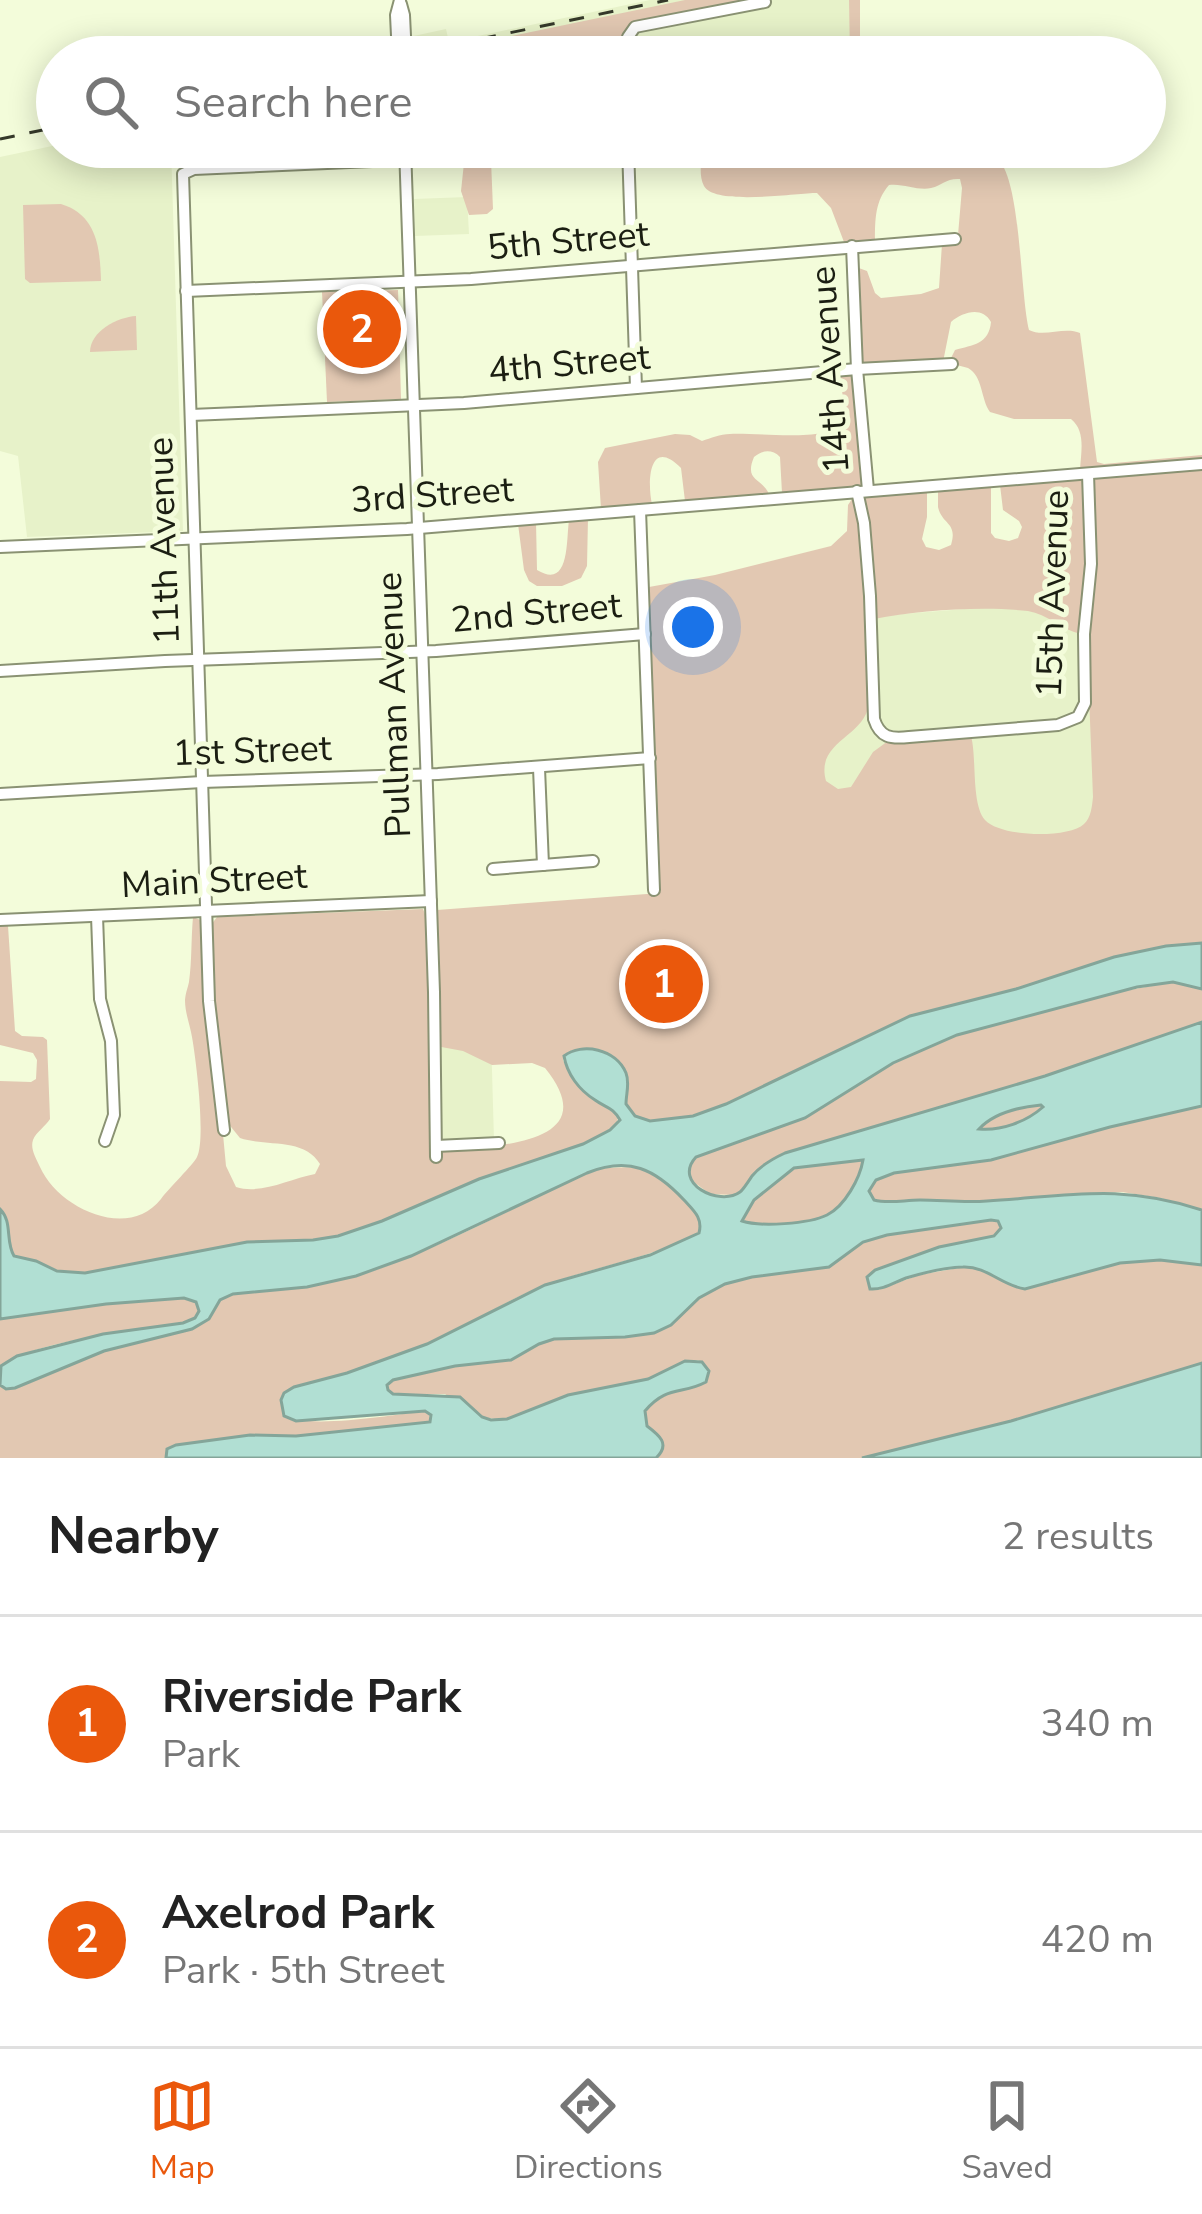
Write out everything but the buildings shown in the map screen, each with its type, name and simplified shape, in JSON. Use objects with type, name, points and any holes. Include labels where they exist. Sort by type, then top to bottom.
[{"type":"street","points":[[399,36],[400,1]]},
{"type":"street","points":[[630,36],[640,26],[765,2]]},
{"type":"street","name":"11th Avenue","points":[[222,168],[186,171],[182,180],[211,1026],[224,1130]]},
{"type":"street","name":"Pullman Avenue","points":[[406,168],[436,1152],[500,1143]]},
{"type":"street","points":[[629,168],[637,388]]},
{"type":"street","name":"5th Street","points":[[186,291],[471,280],[955,239]]},
{"type":"street","name":"14th Avenue","points":[[852,246],[873,716],[879,731]]},
{"type":"street","name":"4th Street","points":[[190,415],[414,406],[952,364]]},
{"type":"street","name":"3rd Street","points":[[0,547],[417,528],[1202,464]]},
{"type":"street","name":"15th Avenue","points":[[879,731],[906,738],[1053,725],[1078,717],[1085,700],[1084,634],[1091,564],[1088,473]]},
{"type":"street","points":[[640,509],[654,890]]},
{"type":"street","name":"2nd Street","points":[[0,671],[422,652],[645,634]]},
{"type":"street","name":"1st Street","points":[[0,794],[426,775],[650,758]]},
{"type":"street","points":[[539,768],[543,865]]},
{"type":"street","points":[[493,869],[593,862]]},
{"type":"street","name":"Main Street","points":[[0,920],[431,901]]},
{"type":"street","points":[[97,916],[100,999],[111,1041],[114,1119],[105,1142]]},
{"type":"shaded area","points":[[650,0],[850,0],[851,36],[478,36]]},
{"type":"shaded area","points":[[685,0],[754,0],[637,23],[629,36],[511,36]]},
{"type":"shaded area","points":[[849,0],[860,0],[860,36],[850,36]]},
{"type":"shaded area","points":[[446,29],[448,36],[414,36]]},
{"type":"shaded area","points":[[36,149],[36,168],[172,168],[183,531],[27,537],[18,456],[0,451],[0,157]]},
{"type":"shaded area","points":[[463,168],[491,168],[493,209],[487,214],[469,215],[461,191]]},
{"type":"shaded area","points":[[701,168],[1003,168],[1016,215],[1029,330],[1080,333],[1097,462],[1202,455],[1202,459],[1080,470],[1081,436],[1071,419],[1014,419],[990,412],[973,372],[949,362],[955,350],[987,335],[991,322],[978,312],[951,322],[943,362],[861,365],[856,267],[867,271],[881,298],[939,288],[942,244],[958,235],[960,179],[926,189],[889,185],[878,204],[875,240],[844,242],[831,208],[817,193],[723,196],[704,186]]},
{"type":"shaded area","points":[[467,197],[469,234],[415,236],[414,199]]},
{"type":"shaded area","points":[[61,204],[89,224],[101,281],[30,283],[25,279],[23,205]]},
{"type":"shaded area","points":[[398,290],[401,399],[327,402],[322,292]]},
{"type":"shaded area","points":[[136,316],[137,350],[90,352],[106,326]]},
{"type":"shaded area","points":[[840,375],[854,379],[860,486],[782,493],[780,457],[767,451],[754,457],[751,471],[769,494],[685,501],[681,468],[662,457],[651,475],[652,504],[601,509],[598,462],[605,448],[675,434],[702,441],[726,434],[823,433],[835,429],[843,418]]},
{"type":"shaded area","points":[[1202,470],[1202,943],[1166,946],[1081,967],[910,1016],[693,1116],[651,1121],[635,1116],[626,1104],[628,1081],[598,1051],[572,1050],[563,1060],[568,1069],[618,1115],[617,1125],[566,1152],[472,1182],[344,1234],[243,1243],[90,1274],[66,1273],[11,1253],[7,1219],[0,1209],[0,1081],[31,1082],[36,1079],[37,1060],[33,1053],[0,1045],[0,926],[8,926],[15,1031],[47,1040],[50,1119],[33,1140],[34,1154],[62,1195],[95,1214],[131,1217],[147,1211],[200,1148],[194,1048],[185,1000],[193,917],[203,921],[226,1166],[236,1187],[275,1185],[315,1174],[320,1164],[295,1146],[240,1138],[227,1122],[215,1046],[211,925],[217,917],[423,909],[430,1159],[439,1161],[439,1151],[534,1137],[553,1128],[562,1114],[561,1094],[545,1068],[532,1063],[492,1065],[463,1051],[436,1046],[437,910],[660,893],[649,587],[831,546],[847,531],[852,499],[858,506],[870,699],[859,725],[827,757],[826,781],[838,789],[851,787],[873,752],[888,741],[971,736],[978,803],[985,820],[1019,833],[1064,832],[1086,821],[1093,797],[1087,644],[1092,482]]},
{"type":"shaded area","points":[[1083,480],[1089,557],[1081,634],[1035,613],[1011,610],[951,610],[874,619],[866,496],[927,491],[922,539],[926,547],[939,550],[951,545],[953,538],[938,507],[938,490],[991,486],[991,533],[1009,541],[1018,538],[1022,527],[1003,510],[1000,485]]},
{"type":"shaded area","points":[[588,518],[587,566],[581,578],[562,586],[537,586],[529,581],[518,524],[536,522],[537,570],[556,574],[564,560],[569,520]]},
{"type":"shaded area","points":[[1091,599],[1095,834],[659,868],[651,634]]},
{"type":"shaded area","points":[[1173,982],[1202,989],[1202,1022],[1045,1076],[785,1153],[761,1167],[734,1195],[710,1194],[691,1180],[689,1165],[694,1158],[805,1118],[882,1069],[945,1039],[1091,997]]},
{"type":"shaded area","points":[[491,1036],[494,1140],[440,1142],[436,1038]]},
{"type":"shaded area","points":[[1041,1105],[1041,1110],[1019,1121],[979,1129],[1007,1112]]},
{"type":"shaded area","points":[[1202,1106],[1202,1210],[1122,1192],[972,1202],[884,1203],[870,1196],[872,1183],[894,1173],[991,1160]]},
{"type":"shaded area","points":[[861,1159],[863,1165],[849,1192],[829,1214],[785,1223],[742,1220],[754,1200],[795,1168]]},
{"type":"shaded area","points":[[634,1167],[655,1176],[686,1200],[699,1220],[697,1235],[540,1287],[400,1355],[294,1387],[284,1416],[332,1421],[425,1411],[430,1422],[176,1445],[167,1449],[166,1458],[0,1458],[0,1386],[15,1388],[104,1351],[192,1329],[212,1315],[220,1300],[233,1294],[339,1281],[383,1267],[587,1173]]},
{"type":"shaded area","points":[[991,1220],[1001,1228],[994,1236],[939,1247],[878,1290],[919,1275],[964,1267],[1049,1284],[1120,1263],[1160,1260],[1202,1265],[1202,1363],[1011,1421],[862,1458],[656,1458],[663,1444],[647,1426],[645,1411],[662,1397],[702,1381],[709,1374],[698,1360],[648,1379],[568,1395],[501,1420],[482,1417],[445,1394],[393,1394],[387,1387],[391,1381],[442,1368],[518,1357],[554,1339],[643,1335],[671,1325],[699,1298],[725,1284],[829,1267],[867,1240],[887,1235]]},
{"type":"shaded area","points":[[185,1298],[198,1308],[188,1322],[61,1343],[15,1358],[0,1369],[0,1319]]},
{"type":"water","points":[[1202,943],[1202,989],[1173,982],[1137,987],[957,1035],[893,1063],[805,1118],[696,1157],[690,1176],[701,1190],[731,1196],[763,1165],[785,1153],[1045,1076],[1202,1022],[1202,1106],[991,1160],[894,1173],[876,1180],[869,1191],[874,1200],[885,1202],[1119,1194],[1172,1202],[1202,1210],[1202,1265],[1160,1260],[1120,1263],[1025,1289],[980,1270],[956,1267],[870,1289],[867,1277],[875,1270],[939,1247],[994,1236],[1001,1228],[991,1220],[887,1235],[863,1242],[829,1267],[725,1284],[654,1333],[554,1339],[511,1360],[455,1366],[387,1385],[393,1394],[460,1397],[482,1417],[507,1419],[568,1395],[648,1379],[685,1361],[702,1362],[709,1371],[706,1382],[668,1394],[645,1411],[647,1426],[663,1444],[656,1458],[166,1458],[167,1449],[176,1445],[430,1422],[431,1415],[425,1411],[296,1421],[284,1416],[281,1400],[294,1387],[427,1344],[545,1285],[650,1255],[699,1233],[697,1215],[663,1180],[640,1168],[616,1166],[587,1173],[411,1256],[356,1276],[307,1287],[233,1294],[220,1300],[209,1319],[192,1329],[104,1351],[15,1388],[0,1385],[1,1366],[17,1356],[103,1334],[183,1323],[199,1311],[196,1302],[184,1298],[0,1319],[0,1209],[14,1256],[57,1271],[85,1273],[247,1242],[338,1236],[610,1130],[620,1120],[575,1081],[564,1056],[571,1052],[598,1050],[615,1058],[626,1073],[626,1104],[635,1116],[650,1121],[693,1116],[910,1016],[1166,946]],"holes":[[[1041,1105],[1013,1124],[979,1129],[1007,1112]],[[863,1160],[851,1191],[827,1215],[784,1224],[742,1221],[754,1200],[794,1168]]]},
{"type":"water","points":[[1202,1363],[1202,1458],[862,1458],[1011,1421]]},
{"type":"railway","points":[[494,36],[668,0]]},
{"type":"railway","points":[[0,139],[36,131]]},
{"type":"place","name":"Axelrod Park","points":[[362,329]]},
{"type":"place","name":"Riverside Park","points":[[664,984]]}]
